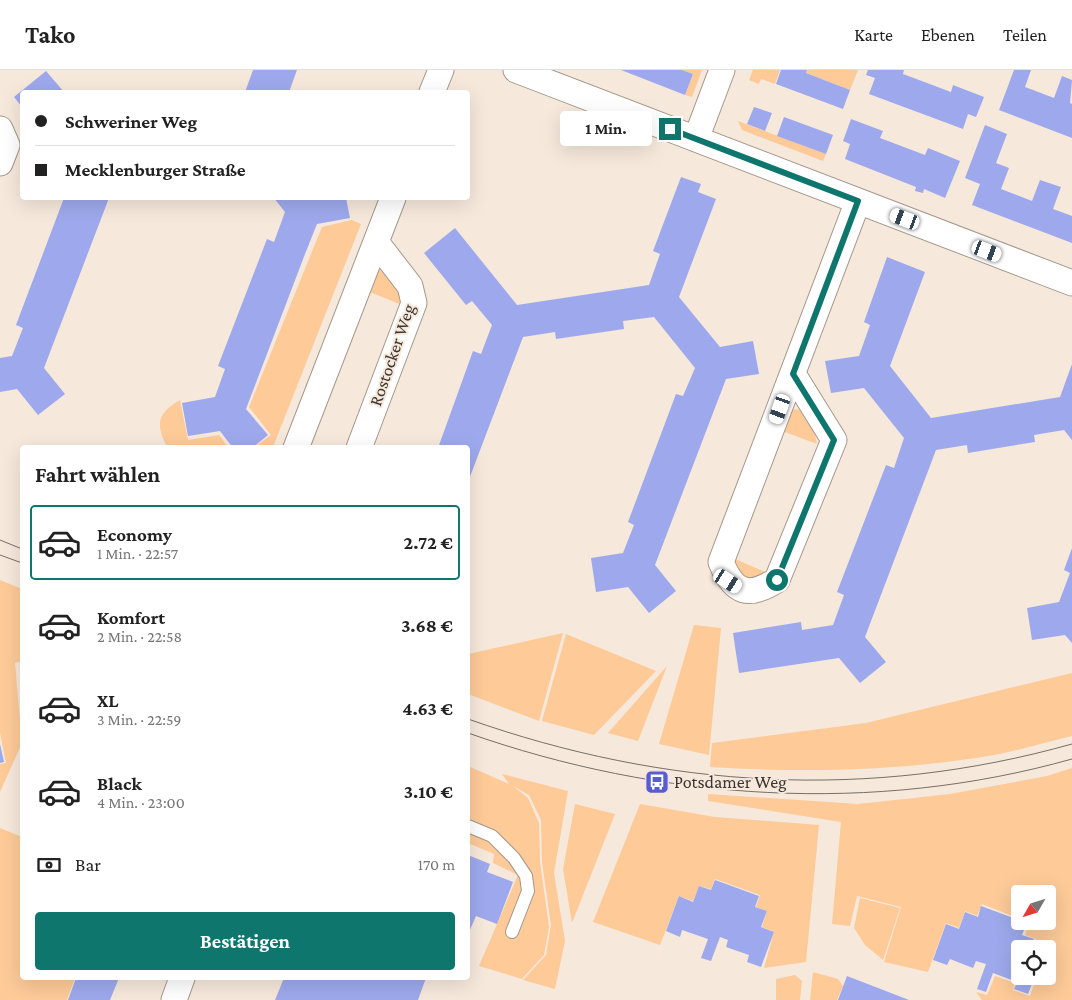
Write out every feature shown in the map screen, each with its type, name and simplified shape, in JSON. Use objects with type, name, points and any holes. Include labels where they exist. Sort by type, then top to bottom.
[{"type":"street","points":[[433,90],[440,70]]},
{"type":"street","points":[[516,70],[1072,283]]},
{"type":"street","points":[[696,139],[722,70]]},
{"type":"street","points":[[0,129],[7,145],[0,163]]},
{"type":"street","points":[[297,445],[392,200]]},
{"type":"street","points":[[793,374],[834,440],[777,580],[760,590],[743,590],[728,581],[721,562],[858,201]]},
{"type":"street","name":"Rostocker Weg","points":[[360,445],[414,302],[410,286],[376,242]]},
{"type":"street","points":[[174,1000],[181,980]]},
{"type":"lane","points":[[470,827],[492,836],[514,858],[526,876],[528,891],[512,932]]},
{"type":"shaded area","points":[[682,70],[702,70],[692,97],[685,95],[693,74]]},
{"type":"shaded area","points":[[753,70],[780,70],[775,84],[761,79],[759,84],[749,80]]},
{"type":"shaded area","points":[[807,70],[858,70],[850,90],[806,73]]},
{"type":"shaded area","points":[[738,121],[826,154],[823,161],[742,130]]},
{"type":"shaded area","points":[[352,220],[361,224],[274,445],[258,445],[271,435],[249,407],[322,227]]},
{"type":"shaded area","points":[[375,269],[388,273],[404,294],[402,305],[367,291]]},
{"type":"shaded area","points":[[180,400],[188,440],[219,435],[226,445],[166,445],[161,432],[160,420],[166,410]]},
{"type":"shaded area","points":[[790,409],[803,410],[813,425],[817,444],[782,431]]},
{"type":"shaded area","points":[[733,558],[770,574],[762,581],[739,578]]},
{"type":"shaded area","points":[[0,580],[20,588],[20,662],[15,663],[20,720],[20,747],[0,792],[0,764],[6,763],[0,733]]},
{"type":"shaded area","points":[[694,625],[721,628],[709,755],[659,744]]},
{"type":"shaded area","points":[[563,633],[539,721],[470,695],[470,654]]},
{"type":"shaded area","points":[[566,634],[656,671],[594,735],[542,721]]},
{"type":"shaded area","points":[[667,666],[638,741],[608,733]]},
{"type":"shaded area","points":[[1072,673],[1072,736],[994,755],[924,764],[817,770],[710,767],[712,743],[866,723]]},
{"type":"shaded area","points":[[470,767],[509,784],[502,774],[568,791],[554,873],[565,941],[555,989],[523,980],[546,955],[551,925],[542,862],[541,820],[529,795],[513,786],[528,798],[539,823],[540,862],[549,927],[544,955],[522,979],[479,966],[518,875],[493,863],[494,854],[470,844]]},
{"type":"shaded area","points":[[1072,768],[1072,1000],[982,1000],[976,992],[987,995],[995,976],[1011,982],[1011,985],[1014,985],[1013,990],[1030,996],[1034,985],[1056,985],[1056,940],[1036,940],[1025,935],[1027,930],[1056,930],[1056,885],[1011,885],[1011,915],[982,904],[977,916],[965,911],[959,928],[946,923],[928,972],[884,962],[901,907],[857,896],[850,926],[832,924],[841,822],[708,801],[708,794],[858,804],[950,794],[1047,776]]},
{"type":"shaded area","points":[[575,804],[615,814],[572,923],[563,869]]},
{"type":"shaded area","points":[[640,804],[715,817],[819,825],[806,962],[764,968],[774,932],[762,927],[767,911],[756,907],[760,895],[715,879],[711,889],[699,886],[693,901],[679,896],[660,945],[593,922]]},
{"type":"shaded area","points":[[0,828],[20,836],[20,980],[74,980],[67,1000],[0,1000]]},
{"type":"shaded area","points":[[860,898],[900,908],[883,960],[865,945],[854,928]]},
{"type":"shaded area","points":[[813,972],[838,979],[843,986],[837,1000],[810,1000]]},
{"type":"shaded area","points":[[795,975],[802,981],[800,1000],[776,1000],[776,979]]},
{"type":"building","points":[[253,70],[297,70],[290,90],[246,90]]},
{"type":"building","points":[[621,70],[682,70],[693,74],[685,95]]},
{"type":"building","points":[[781,70],[807,70],[806,73],[850,90],[843,109],[776,84]]},
{"type":"building","points":[[868,70],[904,70],[903,74],[951,92],[953,85],[984,97],[976,117],[968,114],[963,129],[869,94],[875,78],[866,75]]},
{"type":"building","points":[[1014,70],[1031,70],[1025,87],[1054,98],[1062,76],[1072,80],[1070,103],[1072,104],[1072,138],[999,110]]},
{"type":"building","points":[[46,71],[62,90],[23,90]]},
{"type":"building","points":[[20,92],[20,104],[14,97]]},
{"type":"building","points":[[754,107],[772,113],[765,131],[747,124]]},
{"type":"building","points":[[784,117],[833,135],[826,154],[777,136]]},
{"type":"building","points":[[851,119],[883,131],[880,138],[925,155],[928,148],[960,161],[945,198],[924,189],[923,193],[915,191],[916,187],[845,159],[850,144],[843,141]]},
{"type":"building","points":[[985,125],[1007,134],[996,163],[1009,168],[1001,189],[1032,201],[1040,180],[1061,187],[1053,209],[1072,216],[1072,243],[972,205],[980,184],[965,178]]},
{"type":"building","points":[[681,177],[701,184],[698,192],[716,199],[679,297],[720,347],[753,341],[759,374],[726,379],[655,565],[676,591],[649,613],[628,587],[596,592],[591,558],[623,553],[634,525],[628,522],[676,394],[683,396],[695,368],[654,317],[623,321],[624,329],[556,339],[555,332],[523,337],[470,477],[470,445],[439,445],[473,351],[481,354],[492,325],[472,301],[466,305],[424,253],[455,228],[517,305],[649,285],[660,254],[653,251]]},
{"type":"building","points":[[63,200],[108,200],[44,368],[65,394],[38,415],[17,389],[0,392],[0,358],[12,356],[23,328],[16,325]]},
{"type":"building","points":[[276,200],[346,200],[350,218],[317,224],[246,409],[268,435],[256,445],[231,445],[220,431],[188,436],[182,403],[215,397],[225,369],[218,366],[267,239],[274,242],[285,212]]},
{"type":"building","points":[[887,257],[925,272],[890,366],[931,418],[1060,397],[1072,364],[1072,440],[1064,430],[1034,435],[1035,442],[968,453],[967,445],[936,450],[865,637],[886,662],[860,683],[839,658],[739,673],[733,633],[801,622],[802,630],[833,625],[844,595],[837,592],[886,465],[894,468],[904,438],[864,388],[831,393],[825,361],[859,356],[870,325],[864,322]]},
{"type":"building","points":[[1072,548],[1072,643],[1065,635],[1032,640],[1027,608],[1059,602],[1070,573],[1064,570]]},
{"type":"building","points":[[0,744],[4,762],[0,763]]},
{"type":"building","points":[[470,856],[490,864],[487,872],[513,882],[497,924],[476,916],[470,930]]},
{"type":"building","points":[[715,880],[759,896],[755,907],[767,911],[761,927],[774,932],[761,967],[747,962],[749,955],[726,947],[728,940],[720,937],[711,961],[701,958],[708,939],[682,930],[680,937],[666,931],[679,896],[693,902],[699,886],[711,890]]},
{"type":"building","points":[[981,906],[1011,917],[1011,930],[1024,930],[1022,935],[1034,939],[1011,940],[1011,980],[993,973],[986,992],[977,989],[986,964],[976,961],[973,968],[950,959],[947,965],[933,960],[946,924],[959,929],[965,912],[978,917]]},
{"type":"building","points":[[847,976],[909,1000],[838,1000]]},
{"type":"building","points":[[75,980],[118,980],[110,1000],[68,1000]]},
{"type":"building","points":[[283,980],[425,980],[418,1000],[275,1000]]},
{"type":"building","points":[[1016,985],[1032,985],[1028,994],[1014,989]]},
{"type":"tram line","points":[[0,540],[20,548]]},
{"type":"tram line","points":[[0,555],[20,562]]},
{"type":"tram line","points":[[470,720],[542,743],[617,760],[693,773],[768,779],[844,780],[920,774],[996,762],[1072,744]]},
{"type":"tram line","points":[[470,734],[541,756],[616,774],[691,786],[768,792],[844,793],[921,788],[997,777],[1072,759]]},
{"type":"place","name":"Potsdamer Weg","points":[[657,782]]},
{"type":"route","points":[[670,129],[858,201],[793,374],[834,440],[777,580]]}]
